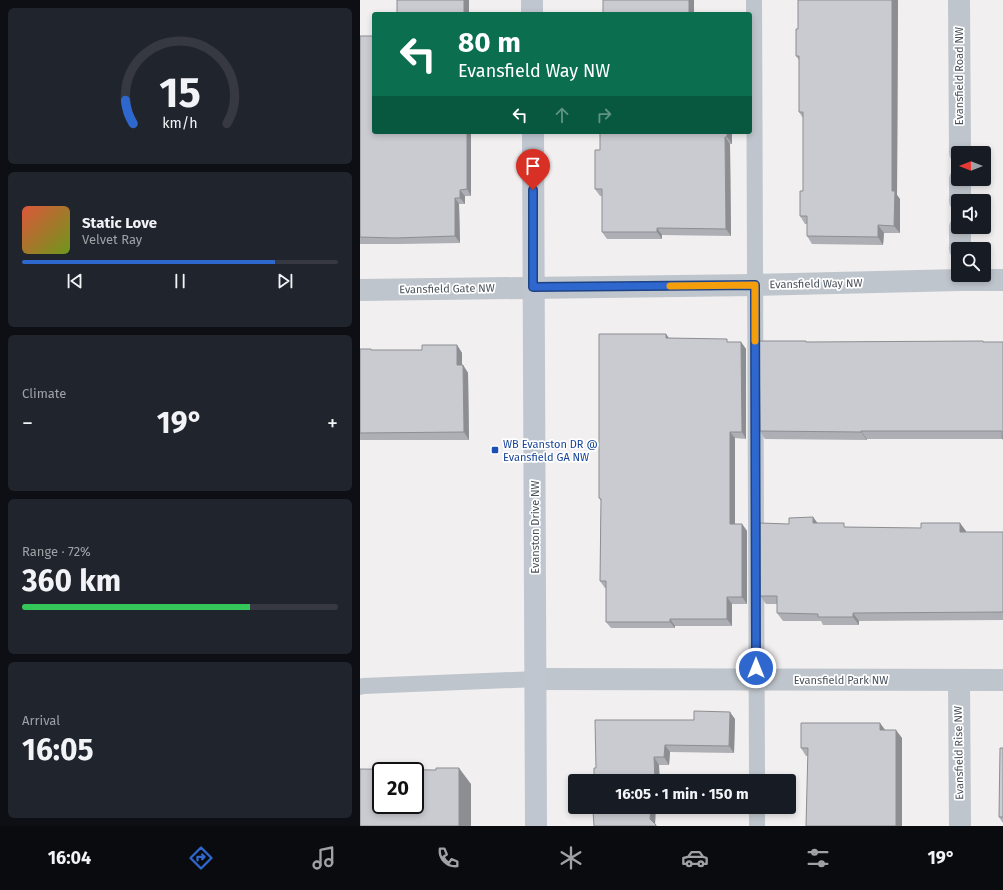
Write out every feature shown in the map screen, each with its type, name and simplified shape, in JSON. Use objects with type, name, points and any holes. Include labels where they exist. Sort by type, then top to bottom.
[{"type":"street","points":[[532,0],[532,12]]},
{"type":"street","name":"Evansfield Road NW","points":[[959,0],[960,146]]},
{"type":"street","name":"Evanston Drive NW","points":[[533,134],[536,826]]},
{"type":"street","name":"Evansfield Way NW","points":[[533,287],[755,285],[951,277]]},
{"type":"street","name":"Evansfield Way NW","points":[[991,279],[1003,280]]},
{"type":"street","name":"Evansfield Gate NW","points":[[360,290],[533,287]]},
{"type":"street","name":"Evansfield Park NW","points":[[536,679],[1003,680]]},
{"type":"street","name":"Evansfield Rise NW","points":[[959,680],[960,826]]},
{"type":"lane","points":[[754,0],[757,774]]},
{"type":"lane","points":[[361,682],[536,679]]},
{"type":"lane","points":[[757,814],[757,826]]},
{"type":"building","points":[[397,0],[464,0],[464,12],[397,12]]},
{"type":"building","points":[[603,0],[689,0],[689,12],[603,12]]},
{"type":"building","points":[[798,0],[892,0],[892,191],[895,191],[894,226],[878,225],[878,237],[807,236],[807,216],[800,216],[800,191],[803,191],[803,112],[799,112],[799,56],[796,56]]},
{"type":"building","points":[[360,36],[372,36],[372,134],[467,134],[467,189],[460,190],[460,198],[455,198],[455,236],[395,238],[360,237]]},
{"type":"building","points":[[600,134],[727,134],[727,137],[725,137],[726,229],[657,228],[657,232],[602,232],[602,189],[595,189],[595,150],[600,150]]},
{"type":"building","points":[[599,334],[666,334],[666,338],[727,339],[727,342],[741,342],[742,432],[730,432],[730,524],[742,524],[742,597],[727,597],[727,619],[670,619],[670,622],[606,622],[606,581],[600,581],[601,499],[599,498]]},
{"type":"building","points":[[759,341],[1003,342],[1003,438],[1002,431],[760,431]]},
{"type":"building","points":[[422,345],[457,345],[457,365],[463,365],[464,432],[360,433],[360,349],[422,350]]},
{"type":"building","points":[[813,517],[813,523],[844,523],[844,527],[921,528],[921,523],[960,523],[960,532],[1003,532],[1003,612],[853,613],[853,617],[818,617],[818,614],[777,613],[777,596],[760,596],[760,523],[789,524],[789,518]]},
{"type":"building","points":[[694,711],[730,712],[729,746],[665,745],[664,757],[654,757],[655,774],[594,774],[594,768],[596,768],[595,720],[694,720]]},
{"type":"building","points":[[801,723],[880,723],[880,730],[896,730],[896,826],[806,826],[808,748],[801,748]]},
{"type":"building","points":[[1000,748],[1003,748],[1003,817],[999,817]]},
{"type":"building","points":[[436,768],[459,768],[459,826],[360,826],[360,769],[372,769],[372,814],[424,814],[424,770],[436,770]]},
{"type":"building","points":[[593,814],[650,814],[650,819],[656,825],[656,826],[594,826]]},
{"type":"slow traffic","points":[[670,286],[755,285],[755,341]]},
{"type":"place","name":"WB Evanston DR @ Evansfield GA NW","points":[[495,450]]},
{"type":"route","points":[[533,190],[533,287],[755,285],[756,668]]}]
